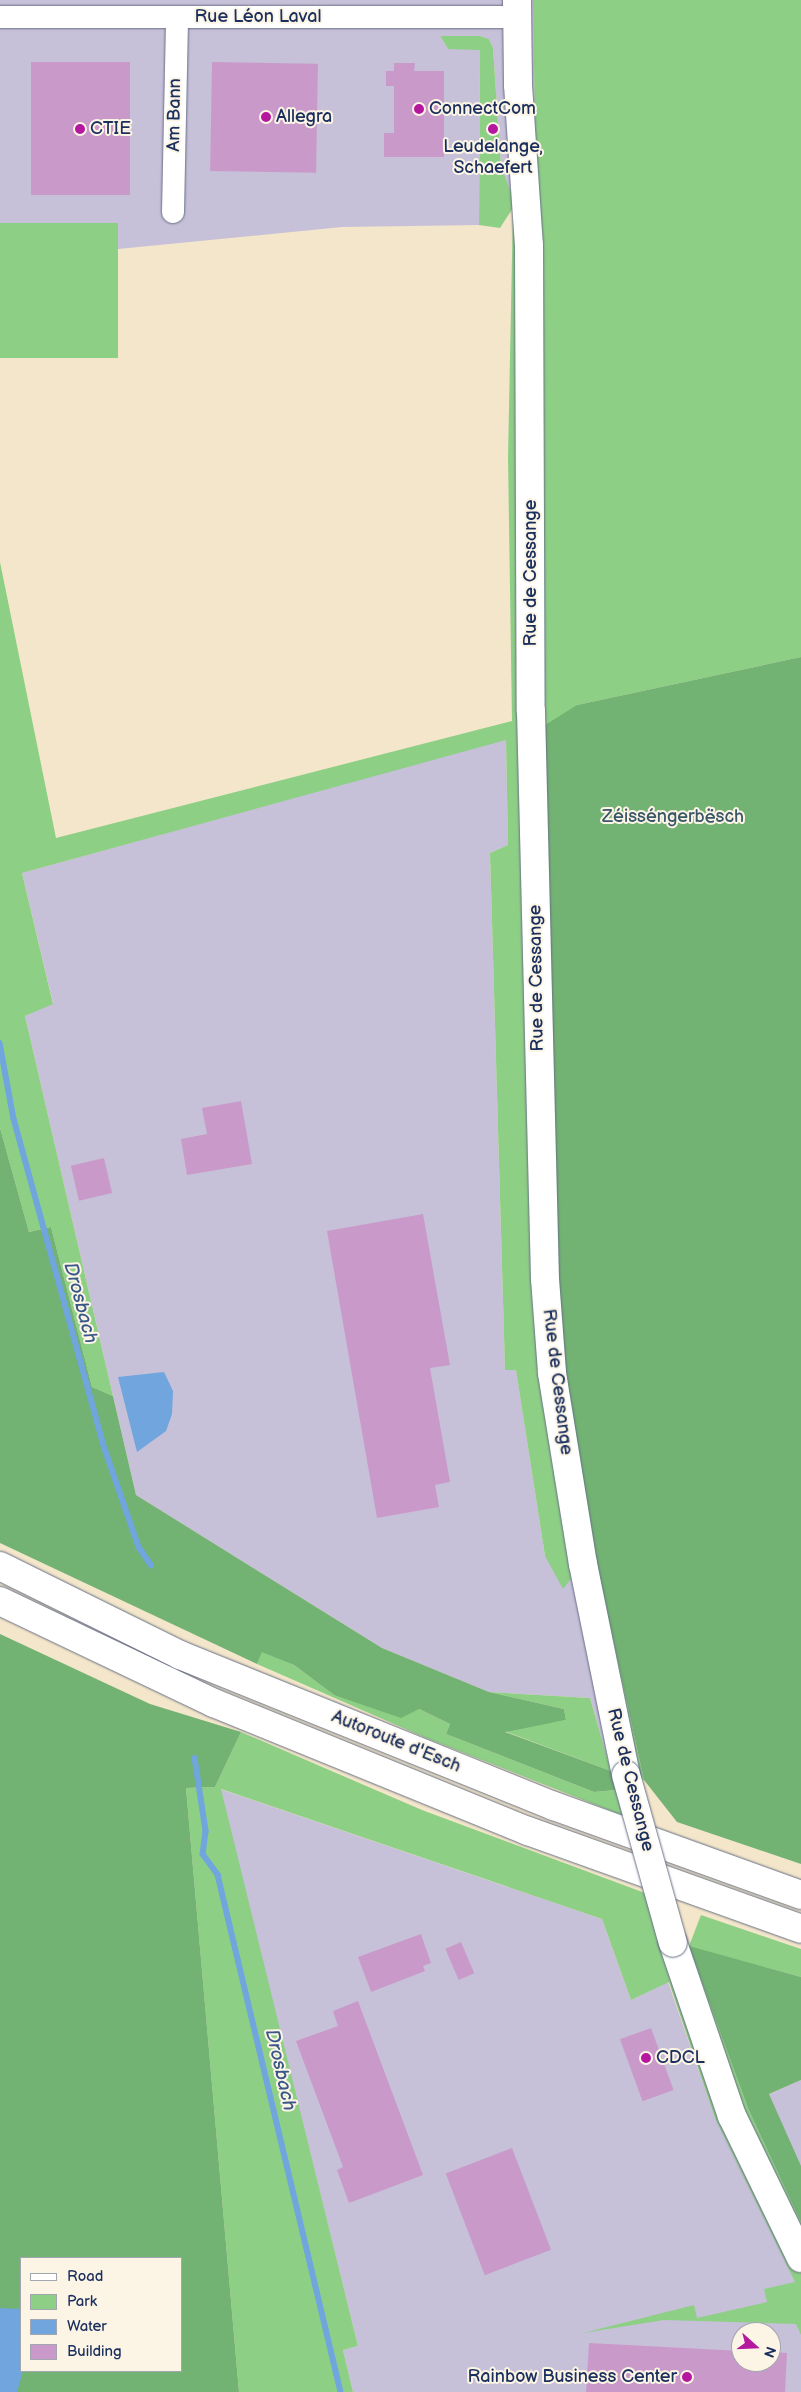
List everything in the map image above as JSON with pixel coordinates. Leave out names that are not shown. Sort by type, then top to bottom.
[{"type":"main road","name":"Rue de Cessange","points":[[517,8],[530,245],[531,711],[545,1279],[552,1373],[583,1564],[626,1775],[673,1943],[732,2116],[801,2258]]},
{"type":"main road","name":"Autoroute d'Esch","points":[[0,1566],[180,1655],[554,1806],[801,1895]]},
{"type":"main road","name":"Autoroute d'Esch","points":[[0,1601],[170,1683],[528,1831],[801,1929]]},
{"type":"main road","points":[[0,1618],[68,1653],[170,1683]]},
{"type":"street","name":"Rue Léon Laval","points":[[0,17],[177,18],[517,8]]},
{"type":"street","name":"Am Bann","points":[[173,212],[177,18]]},
{"type":"shaded area","points":[[0,0],[533,0],[535,128],[529,245],[501,166],[493,48],[489,39],[480,36],[440,36],[448,49],[480,49],[479,225],[342,227],[118,249],[118,223],[0,225]]},
{"type":"shaded area","points":[[506,739],[508,845],[490,853],[505,1370],[516,1369],[545,1556],[583,1564],[626,1775],[611,1771],[590,1698],[489,1692],[382,1648],[136,1495],[25,1016],[53,1003],[22,873]]},
{"type":"shaded area","points":[[220,1789],[602,1919],[631,2000],[668,1982],[715,2118],[801,2080],[801,2392],[353,2392],[343,2350],[358,2346]]},
{"type":"green space","points":[[533,0],[801,0],[801,657],[577,705],[595,1558],[644,1780],[626,1775],[582,1565],[563,1589],[545,1556],[516,1370],[505,1370],[490,853],[508,845],[506,740],[22,873],[53,1004],[25,1016],[113,1396],[92,1387],[51,1227],[29,1232],[0,1128],[0,562],[56,838],[512,721],[508,457],[513,208],[500,228],[479,225],[480,50],[448,49],[440,36],[480,36],[489,39],[493,48],[501,166],[530,243],[535,128]]},
{"type":"green space","points":[[0,223],[118,223],[118,358],[0,358]]},
{"type":"green space","name":"Zéisséngerbësch","points":[[801,657],[801,1864],[677,1822],[644,1780],[595,1558],[562,1373],[554,1278],[542,727],[577,705]]},
{"type":"green space","points":[[0,1128],[29,1232],[51,1227],[92,1387],[113,1396],[136,1495],[382,1648],[489,1692],[564,1709],[566,1720],[505,1732],[611,1771],[616,1790],[594,1792],[446,1734],[450,1724],[419,1709],[401,1718],[334,1695],[294,1665],[262,1652],[257,1664],[0,1543]]},
{"type":"green space","points":[[0,1634],[150,1704],[241,1732],[215,1787],[186,1788],[239,2392],[0,2392]]},
{"type":"green space","points":[[262,1651],[294,1665],[334,1695],[419,1709],[450,1724],[446,1734],[594,1792],[616,1790],[624,1816],[426,1738],[257,1664]]},
{"type":"green space","points":[[489,1692],[590,1698],[611,1771],[504,1731],[566,1720],[564,1709]]},
{"type":"green space","points":[[241,1732],[422,1810],[645,1893],[657,1938],[689,1946],[701,1915],[801,1949],[801,1977],[690,1947],[748,2108],[801,2222],[801,2335],[796,2324],[781,2324],[781,2322],[664,2320],[583,2333],[694,2305],[697,2318],[767,2302],[764,2289],[795,2282],[715,2118],[669,1982],[631,2000],[602,1919],[221,1789],[358,2346],[343,2350],[353,2392],[239,2392],[186,1788],[215,1787]]},
{"type":"green space","points":[[689,1946],[801,1977],[801,2080],[769,2094],[801,2166],[801,2222],[748,2108]]},
{"type":"water","points":[[164,1372],[173,1391],[172,1414],[166,1431],[137,1452],[118,1377]]},
{"type":"water","points":[[0,2308],[20,2309],[20,2372],[23,2372],[17,2392],[0,2392]]},
{"type":"building","name":"CTIE","points":[[31,62],[130,62],[130,195],[31,195]]},
{"type":"building","name":"Allegra","points":[[212,62],[318,64],[316,173],[210,171]]},
{"type":"building","name":"ConnectCom","points":[[394,63],[415,63],[414,71],[444,71],[444,157],[384,157],[384,133],[394,133],[394,86],[386,86],[386,71],[394,71]]},
{"type":"building","points":[[241,1101],[252,1164],[187,1175],[181,1139],[207,1134],[202,1108]]},
{"type":"building","points":[[104,1158],[112,1193],[79,1201],[71,1166]]},
{"type":"building","points":[[423,1214],[450,1365],[430,1368],[450,1482],[435,1485],[439,1507],[377,1518],[327,1231]]},
{"type":"building","points":[[421,1934],[431,1963],[423,1966],[425,1971],[371,1992],[358,1957]]},
{"type":"building","points":[[461,1942],[474,1973],[459,1980],[445,1949]]},
{"type":"building","points":[[358,2001],[423,2175],[349,2203],[337,2170],[343,2167],[296,2041],[338,2026],[333,2011]]},
{"type":"building","points":[[651,2028],[674,2090],[643,2101],[620,2039]]},
{"type":"building","points":[[512,2148],[551,2250],[485,2275],[446,2173]]},
{"type":"building","name":"Rainbow Business Center","points":[[589,2343],[731,2350],[731,2372],[781,2372],[781,2353],[787,2353],[785,2392],[586,2392]]},
{"type":"waterway","name":"Drosbach","points":[[0,1043],[14,1119],[105,1449],[139,1547],[151,1565]]},
{"type":"waterway","name":"Drosbach","points":[[195,1758],[206,1831],[203,1854],[218,1875],[341,2392]]},
{"type":"place","name":"ConnectCom","points":[[419,109]]},
{"type":"place","name":"Allegra","points":[[266,117]]},
{"type":"place","name":"CTIE","points":[[80,129]]},
{"type":"place","name":"Leudelange, Schaefert","points":[[493,129]]},
{"type":"place","name":"CDCL","points":[[646,2058]]},
{"type":"place","name":"Rainbow Business Center","points":[[687,2377]]}]
